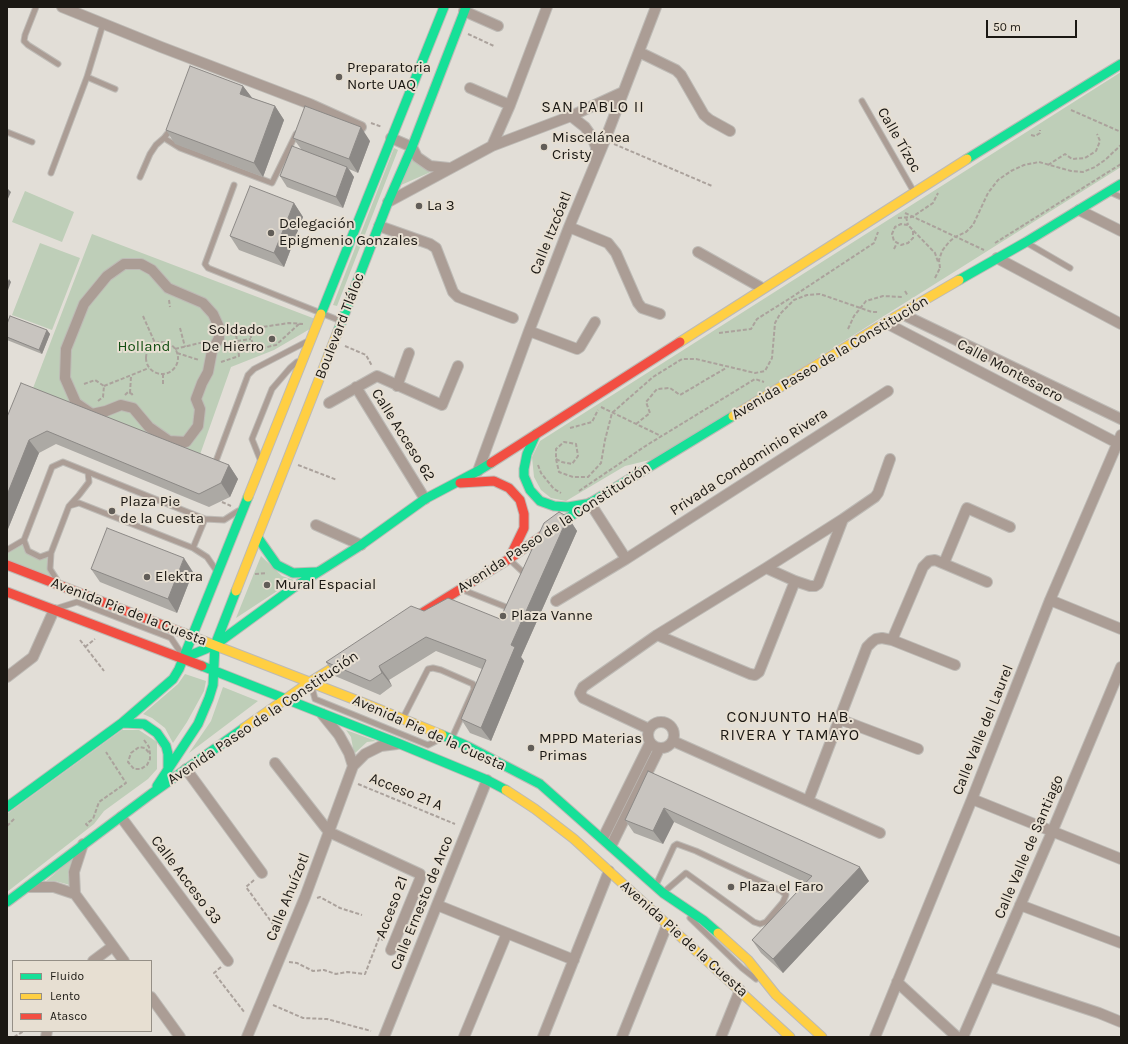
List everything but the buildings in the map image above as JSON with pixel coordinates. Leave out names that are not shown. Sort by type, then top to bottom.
[{"type":"street","points":[[62,7],[197,65],[361,127]]},
{"type":"street","name":"Boulevard Tláloc","points":[[184,658],[444,7]]},
{"type":"street","points":[[492,146],[510,105],[547,7]]},
{"type":"street","name":"Calle Itzcóatl","points":[[478,471],[529,331],[656,7]]},
{"type":"street","points":[[465,9],[498,26]]},
{"type":"street","name":"Boulevard Tláloc","points":[[215,645],[465,9]]},
{"type":"street","points":[[639,52],[676,70],[681,74],[704,115],[730,131]]},
{"type":"street","points":[[7,807],[122,723],[173,679],[184,658],[215,645],[293,588],[361,545],[425,500],[478,471],[891,206],[1121,64]]},
{"type":"street","points":[[470,88],[510,105]]},
{"type":"street","points":[[388,202],[492,146],[570,116],[623,92]]},
{"type":"street","points":[[570,116],[585,127],[592,137],[596,148],[596,160]]},
{"type":"street","points":[[391,138],[412,147],[417,157],[430,166],[449,168]]},
{"type":"street","name":"Avenida Paseo de la Constitución","points":[[406,623],[508,559],[590,503],[886,323],[1026,242],[1121,184]]},
{"type":"street","points":[[1079,210],[1121,231]]},
{"type":"street","points":[[379,226],[430,244],[436,248],[453,292],[458,297],[513,318]]},
{"type":"street","points":[[569,227],[608,243],[616,253],[638,303],[642,308],[660,314]]},
{"type":"street","points":[[698,252],[762,288]]},
{"type":"street","points":[[997,258],[1121,324]]},
{"type":"street","points":[[124,264],[141,264],[152,270],[168,288],[202,302],[213,314],[219,327],[220,338],[212,351],[208,372],[196,399],[200,409],[198,426],[186,442],[169,441],[149,426],[133,408],[121,405],[106,411],[92,414],[76,403],[65,378],[66,349],[84,304],[108,276],[124,264]]},
{"type":"street","name":"Calle Montesacro","points":[[902,314],[1121,419]]},
{"type":"street","points":[[529,331],[577,349],[580,347],[595,322]]},
{"type":"street","name":"Calle Montesacro","points":[[886,323],[1120,441]]},
{"type":"street","points":[[397,386],[409,352]]},
{"type":"street","points":[[329,403],[377,376],[442,405],[458,366]]},
{"type":"street","name":"Calle Acceso 62","points":[[356,387],[425,500]]},
{"type":"street","name":"Privada Condominio Rivera","points":[[556,602],[626,559],[888,391]]},
{"type":"street","points":[[536,434],[527,454],[524,469],[524,476],[530,490],[540,501],[554,506],[568,507],[590,503],[626,559]]},
{"type":"street","name":"Calle Valle del Laurel","points":[[874,1037],[972,799],[1050,600],[1120,441]]},
{"type":"street","points":[[649,729],[583,698],[580,692],[583,687],[657,635],[843,519],[878,493],[890,459]]},
{"type":"street","points":[[458,483],[494,481],[509,488],[520,500],[524,514],[524,528],[508,559]]},
{"type":"street","points":[[944,563],[968,508],[1010,527]]},
{"type":"street","points":[[766,568],[796,581],[810,586],[815,586],[818,584],[843,519]]},
{"type":"street","points":[[316,525],[361,545]]},
{"type":"street","points":[[258,538],[277,565],[292,573],[317,572]]},
{"type":"street","points":[[892,640],[926,564],[932,560],[944,563],[987,582]]},
{"type":"street","name":"Avenida Pie de la Cuesta","points":[[7,565],[402,719],[472,748],[540,784],[603,838],[663,893],[704,920],[742,955],[776,996],[822,1037]]},
{"type":"street","points":[[657,635],[755,675],[759,672],[796,581]]},
{"type":"street","name":"Avenida Pie de la Cuesta","points":[[7,592],[184,658],[286,700],[400,744],[487,780],[512,794],[535,809],[574,839],[790,1037]]},
{"type":"street","points":[[1050,600],[1121,629]]},
{"type":"street","points":[[7,678],[32,657],[54,610]]},
{"type":"street","points":[[808,800],[867,647],[876,639],[882,638],[892,640],[955,665]]},
{"type":"street","points":[[151,794],[198,724],[210,698],[215,671],[215,645]]},
{"type":"street","name":"Avenida Paseo de la Constitución","points":[[7,902],[83,844],[186,769],[310,682],[352,656]]},
{"type":"street","name":"Calle Valle de Santiago","points":[[963,1037],[1052,832],[1121,667]]},
{"type":"street","points":[[322,714],[339,735],[353,766],[365,754],[381,746],[400,744]]},
{"type":"street","points":[[839,719],[918,749]]},
{"type":"street","points":[[122,723],[137,722],[157,732],[164,742],[168,754],[168,770]]},
{"type":"street","points":[[603,838],[647,763],[659,749],[667,747],[673,741],[673,729],[667,723],[655,723],[649,729],[648,736],[650,743],[647,763],[611,846]]},
{"type":"street","points":[[673,741],[880,833]]},
{"type":"street","points":[[650,743],[659,749]]},
{"type":"street","points":[[275,764],[329,832]]},
{"type":"street","name":"Calle Ahuízotl","points":[[247,1036],[305,897],[349,781],[353,766]]},
{"type":"street","points":[[186,769],[262,873]]},
{"type":"street","name":"Calle Ernesto de Arco","points":[[384,1037],[487,780]]},
{"type":"street","points":[[972,799],[1121,859]]},
{"type":"street","name":"Calle Acceso 33","points":[[121,817],[228,961]]},
{"type":"street","name":"Acceso 21","points":[[329,832],[420,874],[420,879],[392,947]]},
{"type":"street","points":[[83,844],[74,872],[75,894],[123,960]]},
{"type":"street","points":[[543,1037],[609,871]]},
{"type":"street","points":[[28,887],[54,887],[75,894]]},
{"type":"street","points":[[437,905],[574,960]]},
{"type":"street","points":[[1020,905],[1121,943]]},
{"type":"street","points":[[622,1037],[667,925]]},
{"type":"street","points":[[464,1037],[507,933]]},
{"type":"street","points":[[94,960],[113,946]]},
{"type":"street","points":[[990,977],[1121,1022]]},
{"type":"street","points":[[897,982],[956,1037]]},
{"type":"street","points":[[721,1037],[740,990]]},
{"type":"street","points":[[152,998],[180,1037]]},
{"type":"lane","points":[[36,7],[24,40],[28,45],[58,64]]},
{"type":"lane","points":[[51,172],[87,77],[103,24]]},
{"type":"lane","points":[[87,77],[115,89]]},
{"type":"lane","name":"Calle Tízoc","points":[[862,101],[914,192]]},
{"type":"lane","points":[[140,177],[150,154],[156,145],[171,130],[173,123]]},
{"type":"lane","points":[[164,138],[180,148],[272,183],[299,125]]},
{"type":"lane","points":[[7,132],[32,142]]},
{"type":"lane","points":[[234,185],[205,264],[208,268],[342,322]]},
{"type":"lane","points":[[1110,191],[1121,197]]},
{"type":"lane","points":[[1026,242],[1070,268]]},
{"type":"lane","points":[[216,461],[248,375],[254,369],[311,340]]},
{"type":"lane","points":[[262,464],[252,439],[260,418],[272,389],[290,368],[304,356]]},
{"type":"lane","points":[[7,550],[24,540],[52,467],[63,462],[205,519],[224,520],[244,508]]},
{"type":"lane","points":[[59,585],[50,569],[51,553],[69,506],[89,482],[88,472]]},
{"type":"lane","points":[[69,506],[79,503],[193,548],[207,557],[218,572]]},
{"type":"lane","points":[[193,548],[205,519]]},
{"type":"lane","points":[[535,551],[539,537]]},
{"type":"lane","points":[[24,540],[28,551],[40,557],[51,553]]},
{"type":"lane","points":[[508,559],[528,574],[524,582]]},
{"type":"lane","points":[[460,589],[506,607],[510,608],[515,606]]},
{"type":"lane","points":[[54,610],[77,602],[171,638],[184,658]]},
{"type":"lane","points":[[310,682],[315,699],[428,746],[448,738],[474,689],[473,684],[441,670],[433,668],[428,670],[402,719]]},
{"type":"lane","points":[[656,886],[674,846],[677,844],[696,851],[782,891],[786,895],[783,902],[766,922],[760,924],[754,922],[686,873],[663,893]]},
{"type":"path","points":[[457,29],[494,46]]},
{"type":"path","points":[[1057,103],[1121,132]]},
{"type":"path","points":[[1066,114],[1078,107]]},
{"type":"path","points":[[1026,138],[1040,133],[1040,128]]},
{"type":"path","points":[[1048,164],[1065,154],[1072,159],[1085,158],[1096,151],[1100,141],[1097,134]]},
{"type":"path","points":[[605,140],[712,186]]},
{"type":"path","points":[[933,281],[940,268],[939,260],[942,251],[949,242],[955,237],[966,232],[973,225],[988,193],[998,180],[1011,171],[1024,165],[1039,162],[1071,171],[1083,172],[1105,160],[1121,145]]},
{"type":"path","points":[[978,254],[1121,164]]},
{"type":"path","points":[[895,218],[912,216],[933,203],[940,189]]},
{"type":"path","points":[[891,206],[984,250],[997,258]]},
{"type":"path","points":[[906,217],[908,225],[935,253],[940,268]]},
{"type":"path","points":[[908,225],[901,224],[895,227],[892,234],[894,241],[901,245],[908,244],[913,238],[913,231]]},
{"type":"path","points":[[716,333],[751,329],[757,318],[792,298],[874,243],[879,227]]},
{"type":"path","points":[[894,249],[897,243]]},
{"type":"path","points":[[556,459],[572,464],[578,456],[576,444],[564,442],[556,449],[556,459],[559,472],[573,477],[588,477],[601,463],[612,413],[653,377],[682,359],[696,359],[755,374],[765,371],[772,358],[775,323],[780,314],[794,300],[807,295],[820,294],[872,312],[883,312]]},
{"type":"path","points":[[847,334],[854,316],[866,301],[883,296],[908,297],[902,301]]},
{"type":"path","points":[[143,316],[155,343]]},
{"type":"path","points":[[299,324],[276,345],[254,350],[249,329],[289,323],[299,324],[316,326]]},
{"type":"path","points":[[180,328],[185,347]]},
{"type":"path","points":[[237,342],[251,339]]},
{"type":"path","points":[[334,342],[366,355],[377,376]]},
{"type":"path","points":[[155,343],[166,343],[175,349],[177,353],[177,364],[169,373],[158,374],[149,368],[145,359],[148,350],[155,343]]},
{"type":"path","points":[[652,374],[678,358]]},
{"type":"path","points":[[636,424],[650,413],[646,402],[657,388],[670,388],[680,395],[727,367]]},
{"type":"path","points":[[104,386],[149,368]]},
{"type":"path","points":[[163,374],[163,384]]},
{"type":"path","points":[[754,379],[755,374]]},
{"type":"path","points":[[130,393],[131,376]]},
{"type":"path","points":[[573,495],[661,436],[754,379],[770,383]]},
{"type":"path","points":[[84,384],[94,380],[104,386]]},
{"type":"path","points":[[93,403],[104,397],[104,386]]},
{"type":"path","points":[[568,429],[592,422],[600,407],[606,402]]},
{"type":"path","points":[[600,407],[661,436]]},
{"type":"path","points":[[288,461],[337,480]]},
{"type":"path","points":[[537,461],[541,473],[554,489],[564,494]]},
{"type":"path","points":[[80,640],[104,671]]},
{"type":"path","points":[[141,737],[149,747],[150,754],[150,759],[147,765],[141,769],[134,769],[128,762],[131,753],[139,747],[145,748],[150,754]]},
{"type":"path","points":[[95,836],[86,824],[93,819],[99,802],[126,782],[106,752],[111,748]]},
{"type":"path","name":"Acceso 21 A","points":[[349,781],[455,824]]},
{"type":"path","points":[[7,826],[17,816]]},
{"type":"path","points":[[262,873],[246,887],[286,942]]},
{"type":"path","points":[[305,897],[320,897],[340,908],[362,915]]},
{"type":"path","points":[[278,961],[297,962],[313,971],[324,970],[336,974],[347,972],[364,974],[380,938],[392,947]]},
{"type":"path","points":[[228,961],[214,973],[253,1023]]},
{"type":"path","points":[[262,1001],[303,1018],[327,1019],[371,1032]]},
{"type":"green space","points":[[1121,72],[1121,167],[658,458],[625,466],[566,501],[551,498],[541,490],[534,477],[532,457],[540,441]]},
{"type":"green space","points":[[394,148],[398,150],[337,306],[333,305]]},
{"type":"green space","points":[[413,156],[433,171],[401,185]]},
{"type":"green space","points":[[25,191],[74,212],[62,242],[12,222]]},
{"type":"green space","name":"Holland","points":[[92,234],[318,320],[315,326],[274,350],[231,367],[197,463],[30,396]]},
{"type":"green space","points":[[40,243],[80,258],[52,330],[12,315]]},
{"type":"green space","points":[[24,540],[28,551],[40,557],[51,553],[50,569],[59,585],[7,565],[7,550]]},
{"type":"green space","points":[[261,556],[282,576],[294,580],[236,618]]},
{"type":"green space","points":[[185,674],[206,681],[204,691],[187,722],[173,743],[165,728],[152,718],[143,714],[178,684]]},
{"type":"green space","points":[[223,687],[258,701],[189,753],[211,721]]},
{"type":"green space","points":[[122,730],[139,730],[157,742],[157,769],[148,779],[104,811],[94,824],[7,892],[7,814]]},
{"type":"green space","points":[[346,730],[376,741],[367,742],[354,754],[351,737]]},
{"type":"green space","points":[[72,859],[68,873],[70,885],[55,881],[46,881]]},
{"type":"traffic: fast","points":[[321,314],[444,7]]},
{"type":"traffic: fast","points":[[338,331],[388,202],[412,147],[466,7]]},
{"type":"traffic: fast","points":[[967,159],[1121,64]]},
{"type":"traffic: fast","points":[[959,280],[1026,242],[1121,184]]},
{"type":"traffic: fast","points":[[549,531],[590,503],[733,416]]},
{"type":"traffic: fast","points":[[536,434],[527,454],[524,469],[524,476],[530,490],[540,501],[554,506],[568,507],[586,504]]},
{"type":"traffic: fast","points":[[184,658],[215,645],[293,588],[361,545],[425,499],[491,463]]},
{"type":"traffic: fast","points":[[7,807],[122,723],[173,679],[179,669],[248,497]]},
{"type":"traffic: fast","points":[[258,538],[277,565],[293,573],[317,572]]},
{"type":"traffic: fast","points":[[157,786],[198,724],[209,698],[213,685],[215,645],[236,591]]},
{"type":"traffic: fast","points":[[202,666],[400,744],[487,780],[506,790]]},
{"type":"traffic: fast","points":[[122,723],[144,724],[157,733],[166,746],[168,754],[168,770]]},
{"type":"traffic: fast","points":[[7,902],[151,794],[244,728]]},
{"type":"traffic: fast","points":[[442,735],[465,745],[540,784],[663,893],[703,920],[718,933]]},
{"type":"traffic: slow","points":[[680,342],[967,159]]},
{"type":"traffic: slow","points":[[733,416],[885,323],[959,280]]},
{"type":"traffic: slow","points":[[248,497],[321,314]]},
{"type":"traffic: slow","points":[[236,591],[338,331]]},
{"type":"traffic: slow","points":[[183,633],[442,735]]},
{"type":"traffic: slow","points":[[244,728],[310,682],[347,659]]},
{"type":"traffic: slow","points":[[506,790],[535,809],[574,839],[790,1037]]},
{"type":"traffic: slow","points":[[718,933],[748,960],[776,995],[822,1037]]},
{"type":"traffic: jam","points":[[491,463],[680,342]]},
{"type":"traffic: jam","points":[[460,483],[494,481],[509,488],[520,500],[524,514],[524,528],[510,557]]},
{"type":"traffic: jam","points":[[414,618],[509,559],[549,531]]},
{"type":"traffic: jam","points":[[7,565],[183,633]]},
{"type":"traffic: jam","points":[[7,592],[202,666]]},
{"type":"place","name":"Preparatoria Norte UAQ","points":[[339,77]]},
{"type":"place","name":"Miscelánea Cristy","points":[[544,147]]},
{"type":"place","name":"La 3","points":[[419,206]]},
{"type":"place","name":"Delegación Epigmenio Gonzales","points":[[271,233]]},
{"type":"place","name":"Soldado De Hierro","points":[[272,339]]},
{"type":"place","name":"Plaza Pie de la Cuesta","points":[[112,511]]},
{"type":"place","name":"Elektra","points":[[147,577]]},
{"type":"place","name":"Mural Espacial","points":[[267,585]]},
{"type":"place","name":"Plaza Vanne","points":[[503,616]]},
{"type":"place","name":"MPPD Materias Primas","points":[[531,748]]},
{"type":"place","name":"Plaza el Faro","points":[[731,887]]},
{"type":"district","name":"SAN PABLO II","points":[[593,107]]},
{"type":"district","name":"CONJUNTO HAB. RIVERA Y TAMAYO","points":[[790,726]]}]
